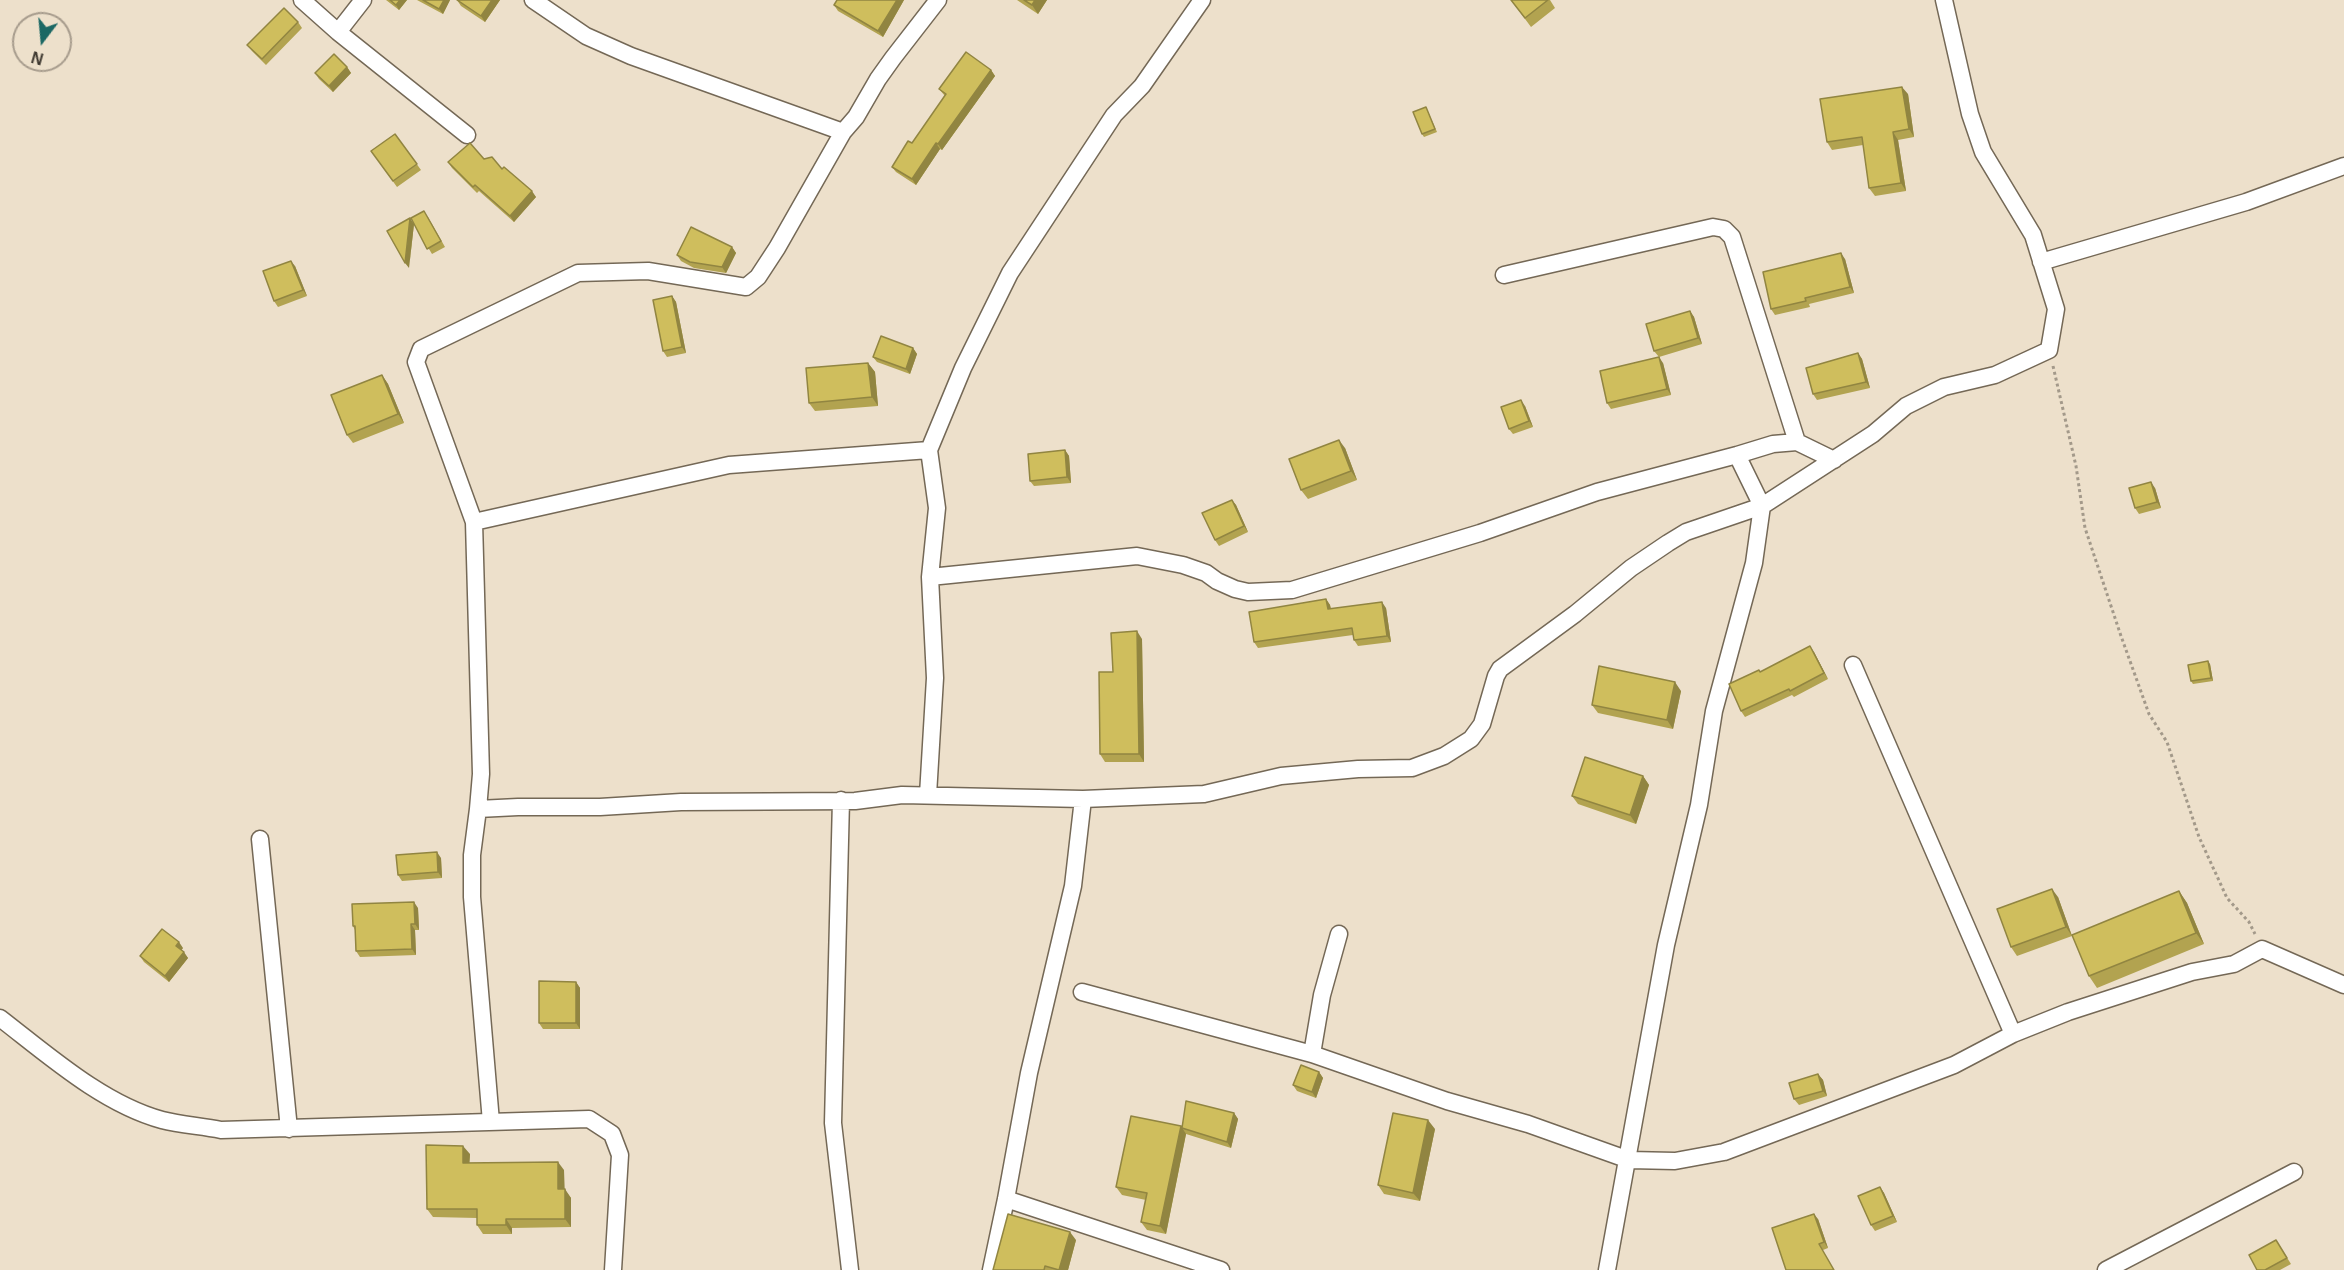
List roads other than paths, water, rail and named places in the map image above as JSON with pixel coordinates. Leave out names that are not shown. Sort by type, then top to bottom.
[{"type":"street","points":[[302,0],[338,32],[466,135]]},
{"type":"street","points":[[338,32],[363,0]]},
{"type":"street","points":[[533,0],[586,36],[631,56],[843,132]]},
{"type":"street","points":[[491,1122],[472,897],[472,855],[481,774],[474,522],[416,362],[421,349],[578,273],[648,271],[746,287],[758,277],[777,248],[843,132],[856,117],[873,87],[938,0]]},
{"type":"street","points":[[928,795],[935,678],[930,577],[937,508],[929,450],[963,368],[1010,273],[1114,115],[1142,86],[1202,0]]},
{"type":"street","points":[[478,809],[600,807],[681,802],[882,799],[902,795],[1083,799],[1204,794],[1281,776],[1358,769],[1412,768],[1444,756],[1464,745],[1482,724],[1500,669],[1575,614],[1631,568],[1668,543],[1686,532],[1762,506],[1873,434],[1906,406],[1944,387],[1995,375],[2049,350],[2056,309],[2042,262],[2033,235],[1983,152],[1971,114],[1944,0]]},
{"type":"street","points":[[2042,262],[2246,202],[2344,166]]},
{"type":"street","points":[[1504,274],[1713,227],[1724,229],[1732,237],[1797,442]]},
{"type":"street","points":[[930,577],[1137,556],[1183,565],[1206,573],[1235,589],[1248,592],[1292,590],[1480,533],[1597,492],[1773,444],[1797,442],[1834,460]]},
{"type":"street","points":[[474,522],[729,465],[929,450]]},
{"type":"street","points":[[1607,1270],[1629,1160],[1666,945],[1699,805],[1714,711],[1754,564],[1762,506],[1737,455]]},
{"type":"street","points":[[1853,665],[2013,1034]]},
{"type":"street","points":[[991,1270],[1029,1073],[1073,886],[1083,799]]},
{"type":"street","points":[[841,800],[833,1123],[850,1270]]},
{"type":"street","points":[[260,839],[289,1129]]},
{"type":"street","points":[[1312,1054],[1322,995],[1339,934]]},
{"type":"street","points":[[1082,992],[1312,1054],[1447,1101],[1528,1124],[1629,1160],[1675,1161],[1724,1152],[1954,1065],[2013,1034],[2192,972],[2234,964],[2262,950],[2344,984]]},
{"type":"street","points":[[0,1018],[83,1080],[128,1106],[162,1120],[221,1130],[589,1119],[612,1134],[620,1155],[613,1270]]},
{"type":"street","points":[[2106,1270],[2294,1172]]},
{"type":"street","points":[[1006,1199],[1221,1270]]}]
